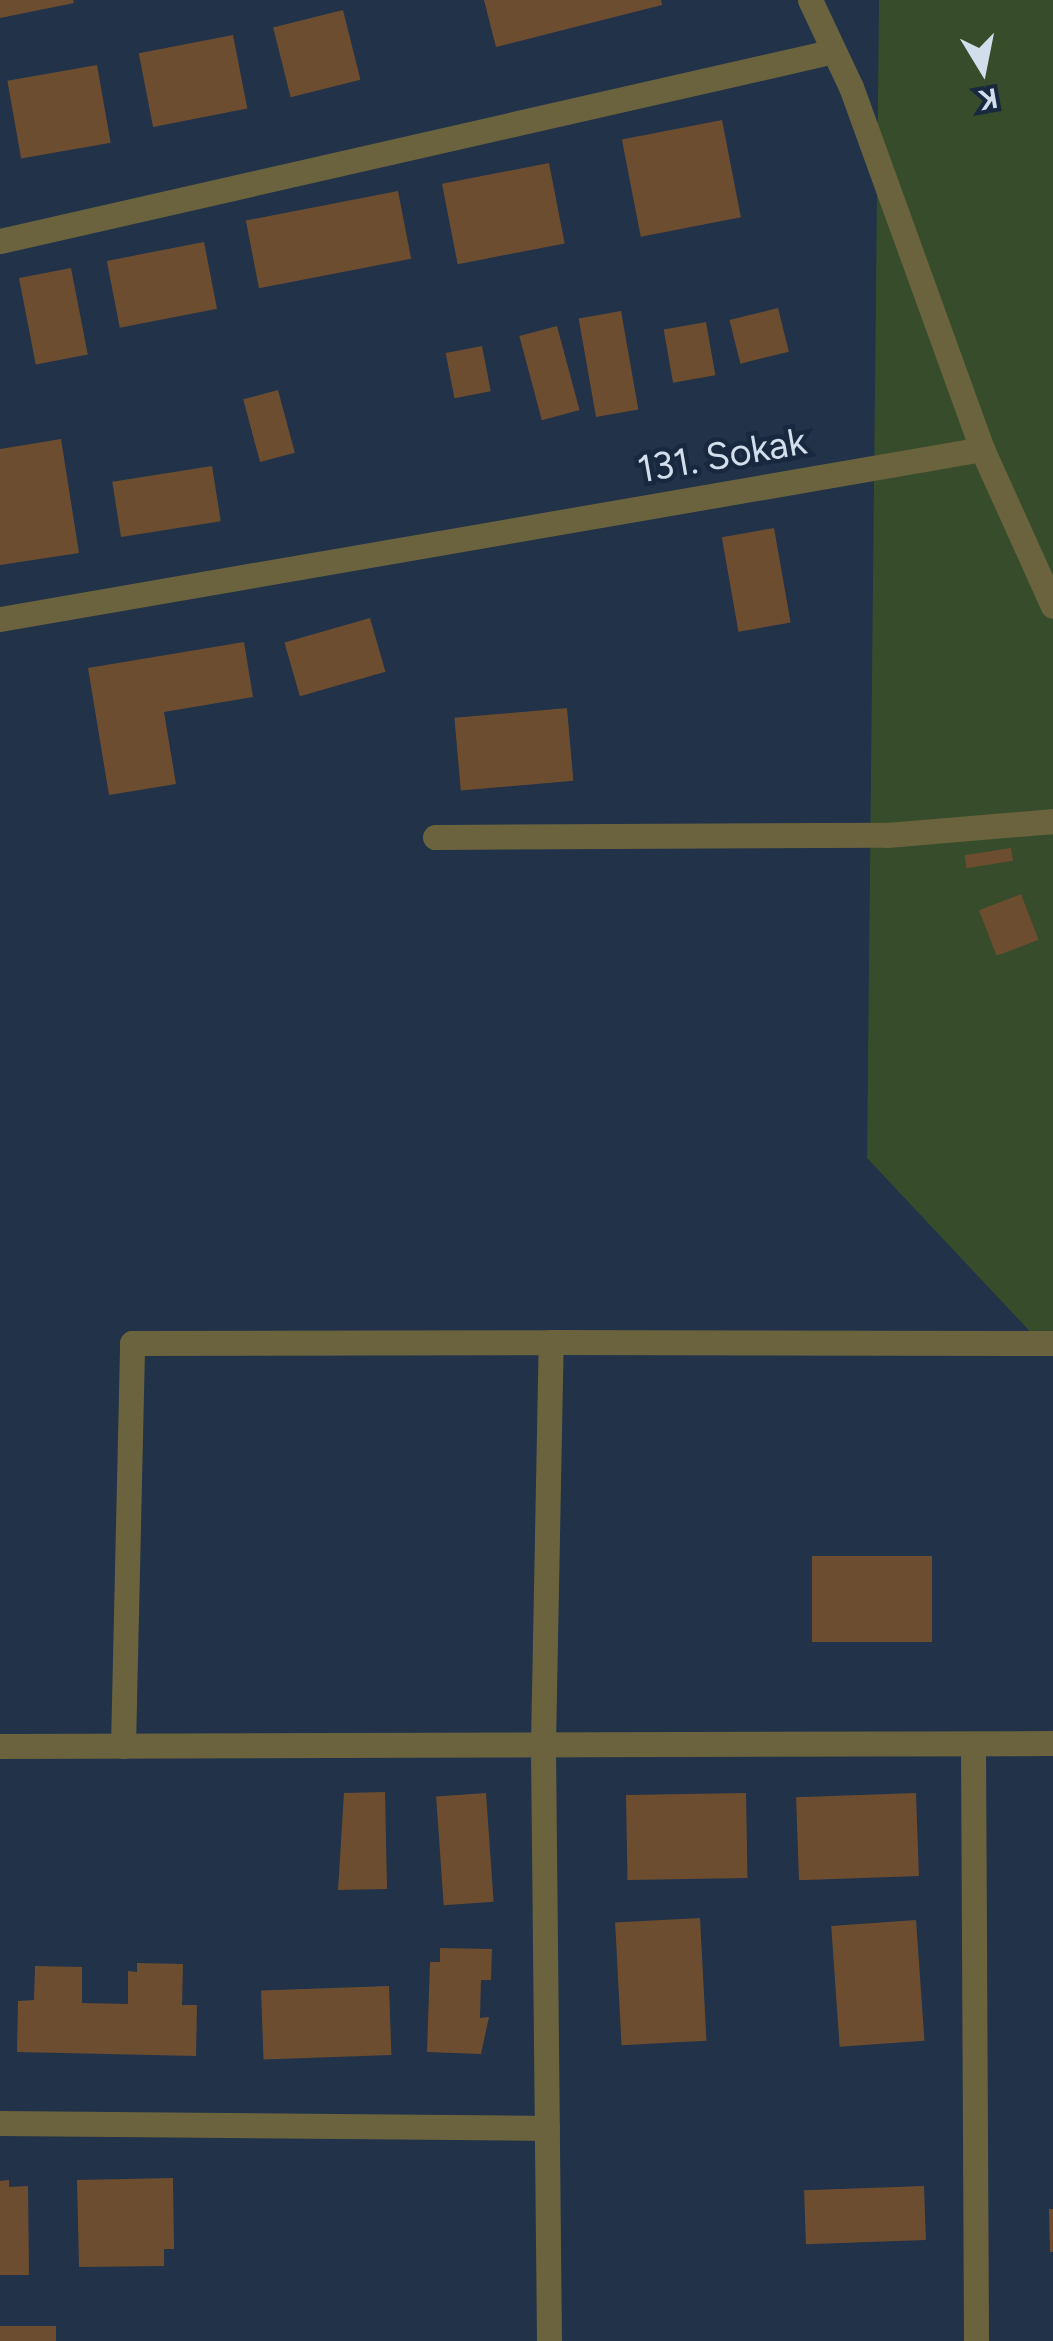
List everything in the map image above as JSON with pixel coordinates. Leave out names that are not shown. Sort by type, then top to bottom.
[{"type":"street","points":[[810,0],[834,51],[982,449],[1053,606]]},
{"type":"street","points":[[0,241],[834,51]]},
{"type":"street","name":"131. Sokak","points":[[0,619],[982,449]]},
{"type":"street","points":[[435,837],[870,836],[1053,821]]},
{"type":"street","points":[[549,2341],[543,1744],[551,1342]]},
{"type":"street","points":[[123,1746],[132,1343],[1053,1343]]},
{"type":"street","points":[[973,1744],[976,2341]]},
{"type":"street","points":[[0,1746],[1053,1744]]},
{"type":"street","points":[[0,2123],[547,2128]]},
{"type":"green space","points":[[879,0],[1053,0],[1053,1356],[867,1158]]},
{"type":"building","points":[[0,0],[73,0],[74,3],[0,18]]},
{"type":"building","points":[[484,0],[661,0],[662,5],[496,47]]},
{"type":"building","points":[[343,10],[360,80],[291,97],[273,27]]},
{"type":"building","points":[[233,35],[247,109],[153,127],[139,53]]},
{"type":"building","points":[[97,65],[111,143],[21,159],[7,81]]},
{"type":"building","points":[[722,120],[741,217],[641,237],[622,139]]},
{"type":"building","points":[[549,163],[565,243],[458,264],[442,184]]},
{"type":"building","points":[[398,191],[411,259],[259,288],[246,221]]},
{"type":"building","points":[[204,242],[217,309],[120,328],[107,261]]},
{"type":"building","points":[[71,268],[88,354],[36,364],[19,278]]},
{"type":"building","points":[[778,308],[789,352],[740,364],[729,320]]},
{"type":"building","points":[[621,311],[638,409],[596,417],[579,318]]},
{"type":"building","points":[[706,322],[715,375],[673,383],[664,329]]},
{"type":"building","points":[[557,326],[580,410],[542,420],[519,336]]},
{"type":"building","points":[[482,346],[491,391],[454,398],[446,353]]},
{"type":"building","points":[[278,390],[295,453],[260,462],[243,399]]},
{"type":"building","points":[[61,439],[79,553],[0,565],[0,449]]},
{"type":"building","points":[[212,466],[221,521],[121,537],[112,482]]},
{"type":"building","points":[[774,528],[791,623],[738,632],[722,537]]},
{"type":"building","points":[[370,618],[385,672],[300,696],[284,643]]},
{"type":"building","points":[[244,642],[253,697],[164,712],[176,784],[109,795],[88,668]]},
{"type":"building","points":[[567,708],[573,781],[461,791],[454,718]]},
{"type":"building","points":[[1011,848],[1013,861],[967,868],[965,855]]},
{"type":"building","points":[[1021,894],[1039,940],[997,956],[979,910]]},
{"type":"building","points":[[812,1556],[932,1556],[932,1642],[812,1642]]},
{"type":"building","points":[[385,1792],[387,1889],[338,1890],[344,1793]]},
{"type":"building","points":[[486,1793],[494,1902],[444,1905],[436,1796]]},
{"type":"building","points":[[746,1793],[747,1878],[628,1880],[626,1795]]},
{"type":"building","points":[[916,1793],[919,1876],[799,1880],[796,1797]]},
{"type":"building","points":[[700,1918],[706,2041],[622,2045],[615,1922]]},
{"type":"building","points":[[916,1920],[924,2041],[840,2047],[831,1926]]},
{"type":"building","points":[[440,1948],[492,1949],[491,1980],[481,1980],[480,2018],[489,2017],[481,2054],[427,2052],[430,1962],[440,1962]]},
{"type":"building","points":[[137,1963],[183,1964],[182,2005],[197,2005],[196,2056],[17,2052],[18,2001],[34,2000],[35,1966],[82,1967],[82,2003],[128,2004],[128,1971],[137,1972]]},
{"type":"building","points":[[389,1986],[391,2055],[263,2059],[261,1990]]},
{"type":"building","points":[[173,2178],[174,2249],[164,2249],[164,2266],[79,2267],[77,2180]]},
{"type":"building","points":[[9,2180],[9,2187],[28,2186],[29,2275],[0,2275],[0,2181]]},
{"type":"building","points":[[924,2186],[926,2240],[806,2244],[804,2190]]},
{"type":"building","points":[[1049,2209],[1053,2209],[1053,2252],[1050,2252]]},
{"type":"building","points":[[0,2326],[56,2326],[56,2341],[0,2341]]}]
